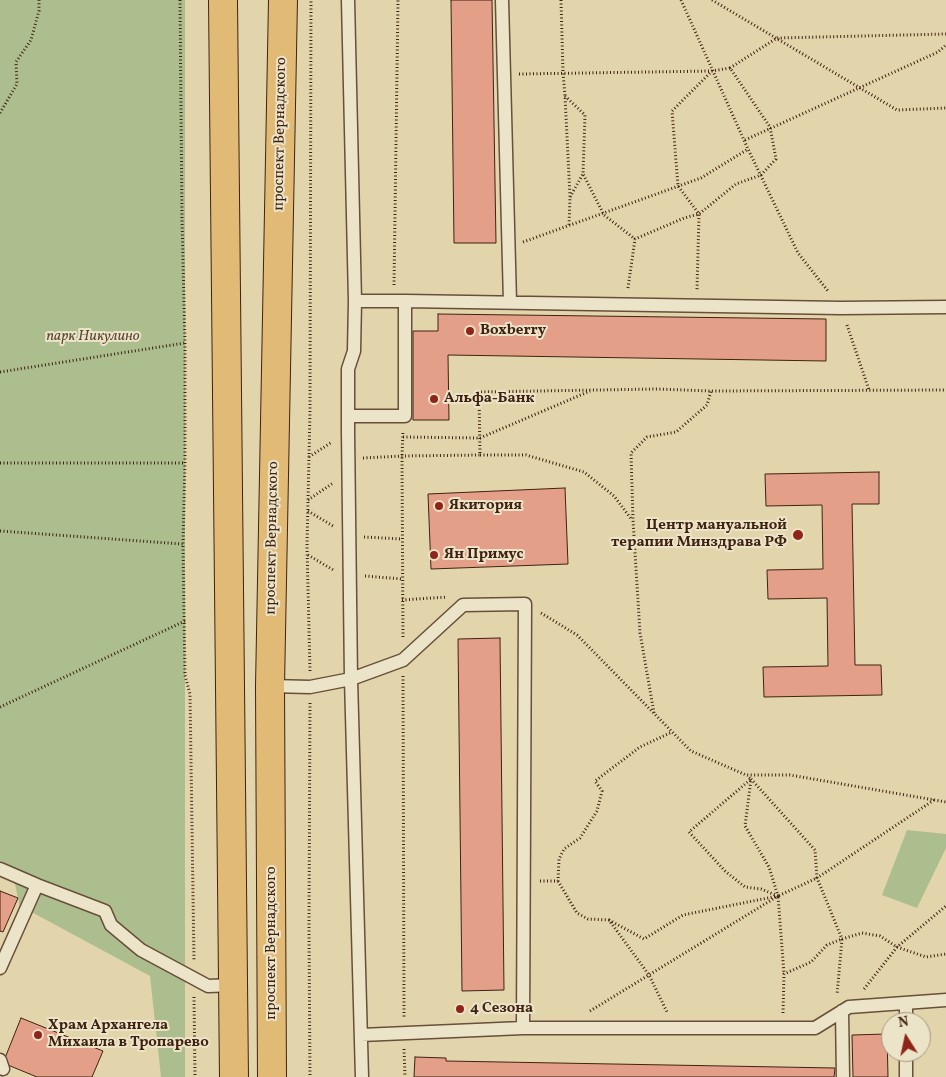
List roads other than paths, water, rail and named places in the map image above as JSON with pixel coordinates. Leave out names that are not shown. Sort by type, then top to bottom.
[{"type":"main road","points":[[224,0],[234,1077]]},
{"type":"main road","name":"проспект Вернадского","points":[[272,1077],[270,686],[283,0]]},
{"type":"lane","points":[[348,0],[355,301],[354,351],[348,369],[348,473],[351,679],[362,1077]]},
{"type":"lane","points":[[502,0],[510,302]]},
{"type":"lane","points":[[355,301],[841,308],[946,307]]},
{"type":"lane","points":[[348,416],[405,416],[400,301]]},
{"type":"lane","points":[[270,686],[310,687],[351,679],[402,660],[463,605],[525,604],[522,1028]]},
{"type":"lane","points":[[0,869],[105,911],[111,925],[141,950],[208,986],[233,985]]},
{"type":"lane","points":[[0,968],[37,885]]},
{"type":"lane","points":[[362,1035],[563,1027],[815,1028],[842,1011],[946,1000]]},
{"type":"lane","points":[[906,1003],[906,1012]]},
{"type":"lane","points":[[842,1011],[843,1077]]},
{"type":"lane","points":[[906,1062],[906,1077]]},
{"type":"place","name":"Boxberry","points":[[470,331]]},
{"type":"place","name":"Альфа-Банк","points":[[434,399]]},
{"type":"place","name":"Якитория","points":[[439,506]]},
{"type":"place","name":"Центр мануальной терапии Минздрава РФ","points":[[798,535]]},
{"type":"place","name":"Ян Примус","points":[[434,555]]},
{"type":"place","name":"4 Сезона","points":[[460,1009]]},
{"type":"place","name":"Храм Архангела Михаила в Тропарево","points":[[38,1035]]},
{"type":"park label","name":"парк Никулино","points":[[93,337]]}]
